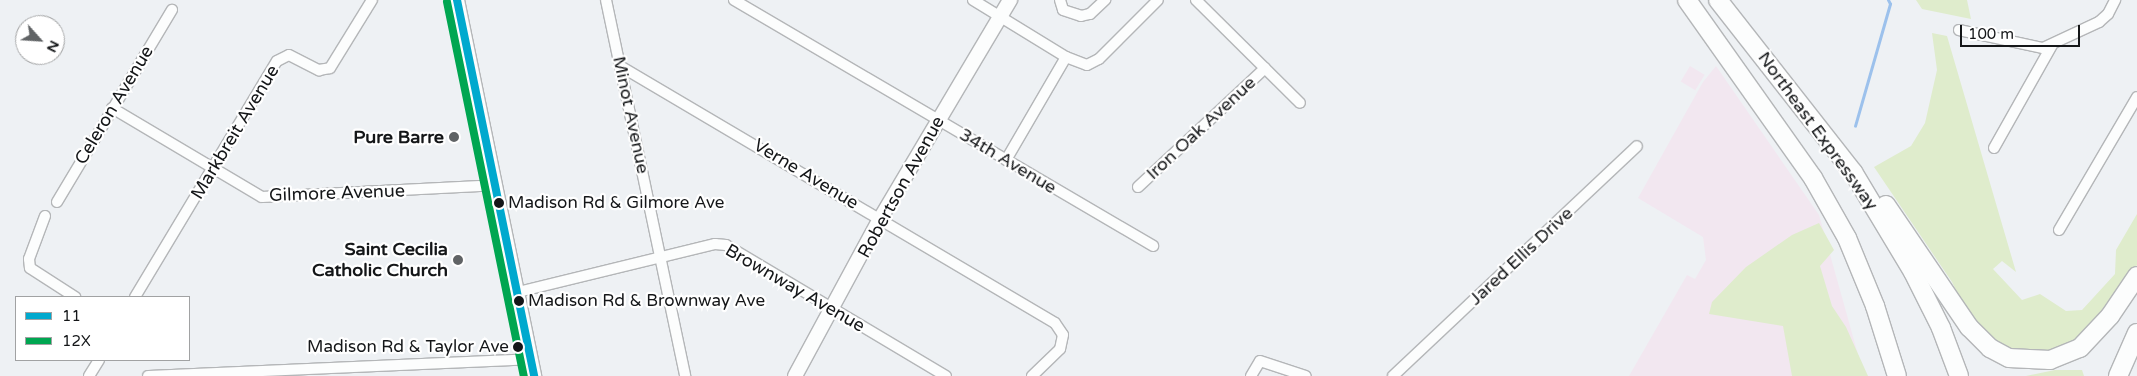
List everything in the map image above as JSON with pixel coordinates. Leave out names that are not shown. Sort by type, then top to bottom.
[{"type":"highway","name":"Northeast Expressway","points":[[1687,0],[1769,112],[1813,178],[1842,230],[1874,306],[1897,376]]},
{"type":"highway","name":"Northeast Expressway","points":[[1718,0],[1858,180],[1913,272],[1941,328],[1959,376]]},
{"type":"highway","points":[[1833,146],[1880,196],[1969,327],[1999,354],[2035,361],[2074,352],[2110,316],[2137,276]]},
{"type":"highway","points":[[2118,376],[2137,333]]},
{"type":"highway","points":[[2125,376],[2137,337]]},
{"type":"street","name":"Markbreit Avenue","points":[[136,296],[280,58],[289,55],[319,70],[330,68],[372,0]]},
{"type":"street","points":[[457,0],[534,376]]},
{"type":"street","name":"Minot Avenue","points":[[606,0],[685,376]]},
{"type":"street","name":"34th Avenue","points":[[734,0],[1153,246]]},
{"type":"street","points":[[973,0],[1077,63],[1093,64],[1158,0]]},
{"type":"street","name":"Robertson Avenue","points":[[795,376],[880,219],[1010,0]]},
{"type":"street","points":[[1060,0],[1063,10],[1081,16],[1090,14],[1105,0]]},
{"type":"street","points":[[1196,0],[1300,103]]},
{"type":"street","points":[[1959,30],[2043,48],[2104,19],[2115,0]]},
{"type":"street","name":"Celeron Avenue","points":[[57,202],[172,10]]},
{"type":"street","points":[[1994,148],[2052,45]]},
{"type":"street","points":[[1006,160],[1066,57]]},
{"type":"street","name":"Verne Avenue","points":[[620,66],[1055,323],[1063,334],[1060,349],[1032,376]]},
{"type":"street","name":"Iron Oak Avenue","points":[[1138,187],[1265,68]]},
{"type":"street","points":[[2059,230],[2137,96]]},
{"type":"street","name":"Gilmore Avenue","points":[[112,108],[262,197],[495,185]]},
{"type":"street","name":"Jared Ellis Drive","points":[[1392,376],[1404,371],[1637,146]]},
{"type":"street","points":[[46,216],[31,253],[30,268],[73,296]]},
{"type":"street","name":"Brownway Avenue","points":[[518,292],[716,244],[726,245],[946,376]]},
{"type":"street","points":[[148,376],[531,359]]},
{"type":"street","points":[[89,376],[98,361]]},
{"type":"street","points":[[1251,376],[1260,361],[1306,376]]},
{"type":"shaded area","points":[[1690,66],[1705,75],[1695,90],[1681,81]]},
{"type":"shaded area","points":[[1716,66],[1819,215],[1864,376],[1629,376],[1687,275],[1695,279],[1706,260],[1703,237],[1638,198],[1703,82]]},
{"type":"green space","points":[[1916,0],[1967,0],[1971,19],[1922,9]]},
{"type":"green space","points":[[1932,33],[1947,36],[2016,272],[2002,261],[1993,269],[2022,300],[2040,294],[2066,311],[2082,310],[2115,274],[2116,250],[2137,214],[2137,265],[2089,334],[2057,351],[2030,356],[2002,346],[1969,317],[1952,282],[1874,167],[1911,146],[1925,123],[1937,70]]},
{"type":"green space","points":[[1819,223],[1834,250],[1820,266],[1832,306],[1846,327],[1868,376],[1792,376],[1783,326],[1709,314],[1712,302],[1746,267],[1792,235]]},
{"type":"green space","points":[[2055,370],[2082,370],[2084,376],[2026,376]]},
{"type":"waterway","points":[[1855,126],[1890,4],[1888,0]]},
{"type":"transit line","name":"11","points":[[457,0],[534,376]]},
{"type":"transit line","name":"12X","points":[[447,2],[524,376]]},
{"type":"place","name":"Pure Barre","points":[[454,137]]},
{"type":"place","name":"Madison Rd & Gilmore Ave","points":[[499,203]]},
{"type":"place","name":"Saint Cecilia Catholic Church","points":[[458,260]]},
{"type":"place","name":"Madison Rd & Brownway Ave","points":[[519,301]]},
{"type":"place","name":"Madison Rd & Taylor Ave","points":[[518,347]]}]
